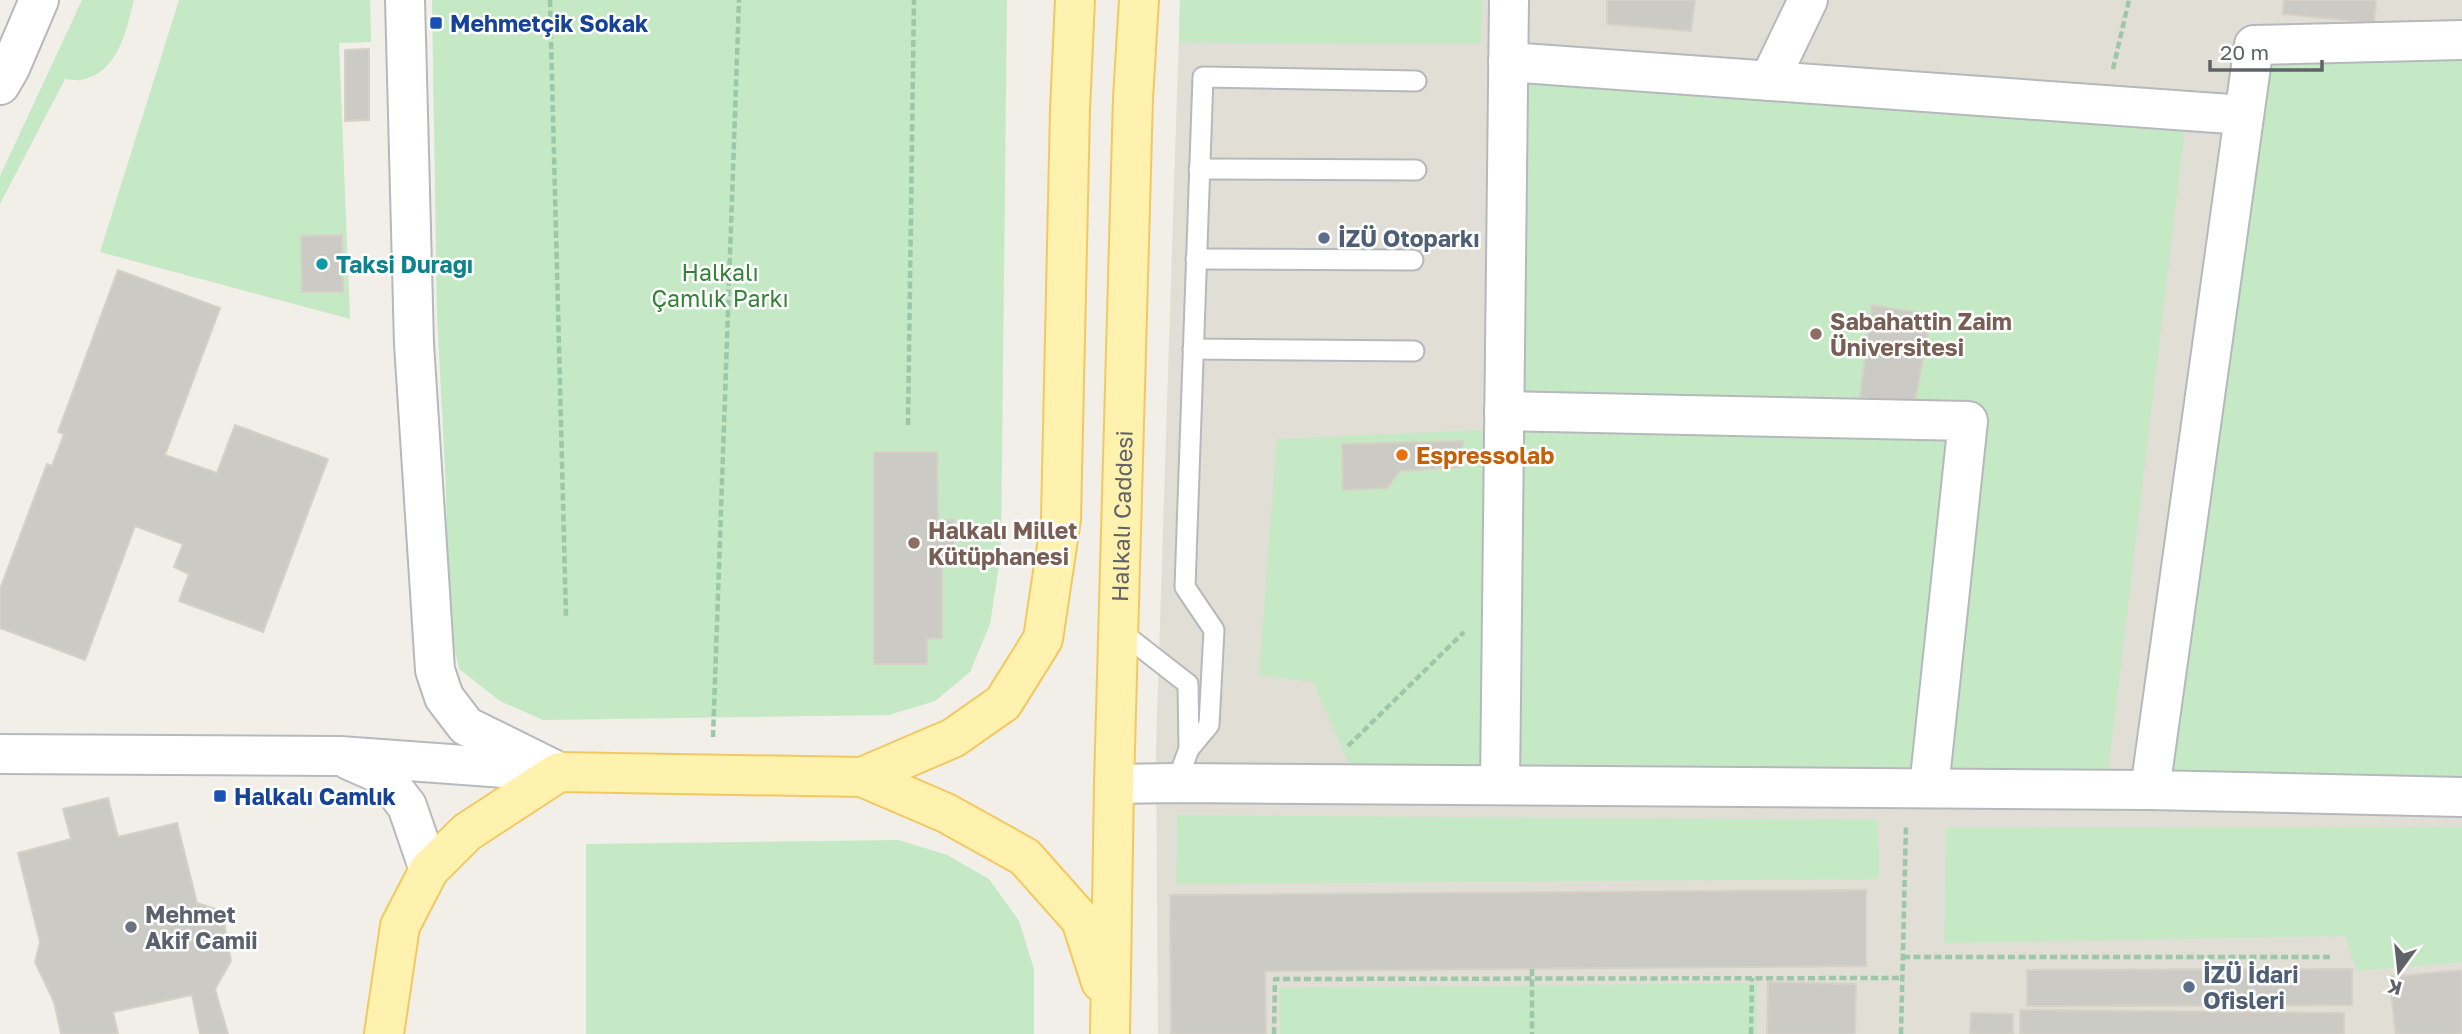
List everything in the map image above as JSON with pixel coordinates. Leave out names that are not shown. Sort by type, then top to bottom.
[{"type":"main road","points":[[862,777],[953,738],[1003,703],[1043,639],[1061,519],[1075,0]]},
{"type":"main road","name":"Halkalı Caddesi","points":[[1110,1022],[1133,98],[1139,0]]},
{"type":"main road","points":[[384,1034],[400,926],[429,870],[467,832],[559,772],[862,777],[946,813],[1024,857],[1081,920],[1110,1022]]},
{"type":"street","points":[[3,72],[40,0]]},
{"type":"street","points":[[405,0],[414,344],[435,670],[444,697],[466,726],[559,772]]},
{"type":"street","points":[[1500,785],[1509,0]]},
{"type":"street","points":[[1769,81],[1808,0]]},
{"type":"street","points":[[2150,790],[2254,45],[2462,40]]},
{"type":"street","points":[[1508,62],[2244,115]]},
{"type":"street","points":[[1504,411],[1968,421],[1918,788]]},
{"type":"street","points":[[6,752],[340,757],[559,772]]},
{"type":"street","points":[[340,757],[383,775],[407,806],[429,870]]},
{"type":"street","points":[[1114,784],[1182,766],[1359,785],[2150,790],[2462,797]]},
{"type":"lane","points":[[1182,766],[1209,725],[1214,630],[1185,587],[1203,77],[1416,81]]},
{"type":"lane","points":[[1199,169],[1416,170]]},
{"type":"lane","points":[[1196,259],[1413,260]]},
{"type":"lane","points":[[1193,349],[1414,351]]},
{"type":"lane","points":[[1120,631],[1188,684]]},
{"type":"lane","points":[[1188,684],[1212,677]]},
{"type":"lane","points":[[1182,766],[1188,684]]},
{"type":"path","points":[[550,0],[566,617]]},
{"type":"path","points":[[712,774],[739,0]]},
{"type":"path","points":[[908,425],[914,0]]},
{"type":"path","points":[[2106,104],[2129,0]]},
{"type":"path","points":[[1359,785],[1344,749],[1503,594]]},
{"type":"path","points":[[1901,1034],[1903,957],[1918,788]]},
{"type":"path","points":[[1903,957],[2332,957]]},
{"type":"path","points":[[1532,969],[1532,1034]]},
{"type":"path","points":[[1751,1034],[1752,978]]},
{"type":"path","points":[[1275,1034],[1275,979],[1903,978]]},
{"type":"shaded area","name":"Sabahattin Zaim Üniversitesi","points":[[1180,0],[2462,0],[2462,1034],[1158,1034],[1156,747]]},
{"type":"green space","points":[[82,0],[134,0],[123,37],[112,60],[94,76],[81,80],[65,79],[0,204],[0,176]]},
{"type":"green space","points":[[179,0],[370,0],[371,42],[339,43],[350,319],[100,252]]},
{"type":"green space","name":"Halkalı Çamlık Parkı","points":[[432,0],[1007,0],[1001,553],[990,624],[970,672],[935,701],[889,715],[543,720],[500,701],[459,669],[448,619],[446,487],[437,316]]},
{"type":"green space","points":[[1180,0],[1483,0],[1480,44],[1179,43]]},
{"type":"green space","points":[[2462,40],[2462,797],[2150,790],[2254,45]]},
{"type":"green space","points":[[1508,62],[2187,110],[2106,790],[1358,784],[1313,682],[1259,675],[1277,439],[1504,429]]},
{"type":"green space","points":[[1177,815],[1878,820],[1879,879],[1176,884]]},
{"type":"green space","points":[[2462,827],[2462,962],[2357,971],[2345,936],[1944,943],[1946,828]]},
{"type":"green space","points":[[899,840],[947,855],[989,879],[1019,921],[1034,969],[1034,1034],[586,1034],[586,844]]},
{"type":"green space","points":[[1757,983],[1757,1034],[1280,1034],[1279,988]]},
{"type":"building","points":[[1607,0],[1695,0],[1691,31],[1607,24]]},
{"type":"building","points":[[2284,0],[2376,0],[2374,23],[2283,14]]},
{"type":"building","points":[[369,49],[369,120],[345,121],[345,50]]},
{"type":"building","name":"Taksi Durağı","points":[[342,235],[343,292],[302,292],[301,236]]},
{"type":"building","points":[[118,270],[220,308],[165,455],[217,473],[235,425],[328,459],[263,632],[179,601],[189,574],[174,567],[183,544],[135,526],[85,660],[0,628],[0,589],[47,464],[52,466],[64,434],[58,432]]},
{"type":"building","points":[[1872,305],[1931,315],[1914,407],[1860,397]]},
{"type":"building","name":"Espressolab","points":[[1463,441],[1461,467],[1400,471],[1387,488],[1343,490],[1342,444]]},
{"type":"building","name":"Halkalı Millet Kütüphanesi","points":[[874,452],[937,452],[938,520],[954,520],[954,566],[942,566],[942,638],[927,639],[927,664],[874,664]]},
{"type":"building","name":"Mehmet Akif Camii","points":[[108,798],[118,837],[177,823],[197,903],[222,911],[231,961],[215,989],[228,1034],[200,1034],[192,995],[113,1012],[118,1034],[61,1034],[54,1002],[35,962],[40,942],[18,853],[71,839],[63,809]]},
{"type":"building","points":[[1866,890],[1866,966],[1265,971],[1266,1034],[1171,1034],[1170,895]]},
{"type":"building","name":"İZÜ İdari Ofisleri","points":[[2352,969],[2352,1005],[2027,1006],[2027,970]]},
{"type":"building","points":[[2462,970],[2462,1034],[2396,1034],[2389,977]]},
{"type":"building","points":[[1768,982],[1856,984],[1855,1034],[1767,1034]]},
{"type":"building","points":[[2020,1010],[2344,1013],[2344,1034],[2020,1034]]},
{"type":"building","points":[[1971,1013],[2013,1014],[2013,1034],[1970,1034]]},
{"type":"place","name":"Mehmetçik Sokak","points":[[436,23]]},
{"type":"place","name":"İZÜ Otoparkı","points":[[1324,238]]},
{"type":"place","name":"Taksi Durağı","points":[[322,264]]},
{"type":"place","name":"Sabahattin Zaim Üniversitesi","points":[[1816,334]]},
{"type":"place","name":"Espressolab","points":[[1402,455]]},
{"type":"place","name":"Halkalı Millet Kütüphanesi","points":[[914,543]]},
{"type":"place","name":"Halkalı Camlık","points":[[220,796]]},
{"type":"place","name":"Mehmet Akif Camii","points":[[131,927]]},
{"type":"place","name":"İZÜ İdari Ofisleri","points":[[2189,987]]}]
